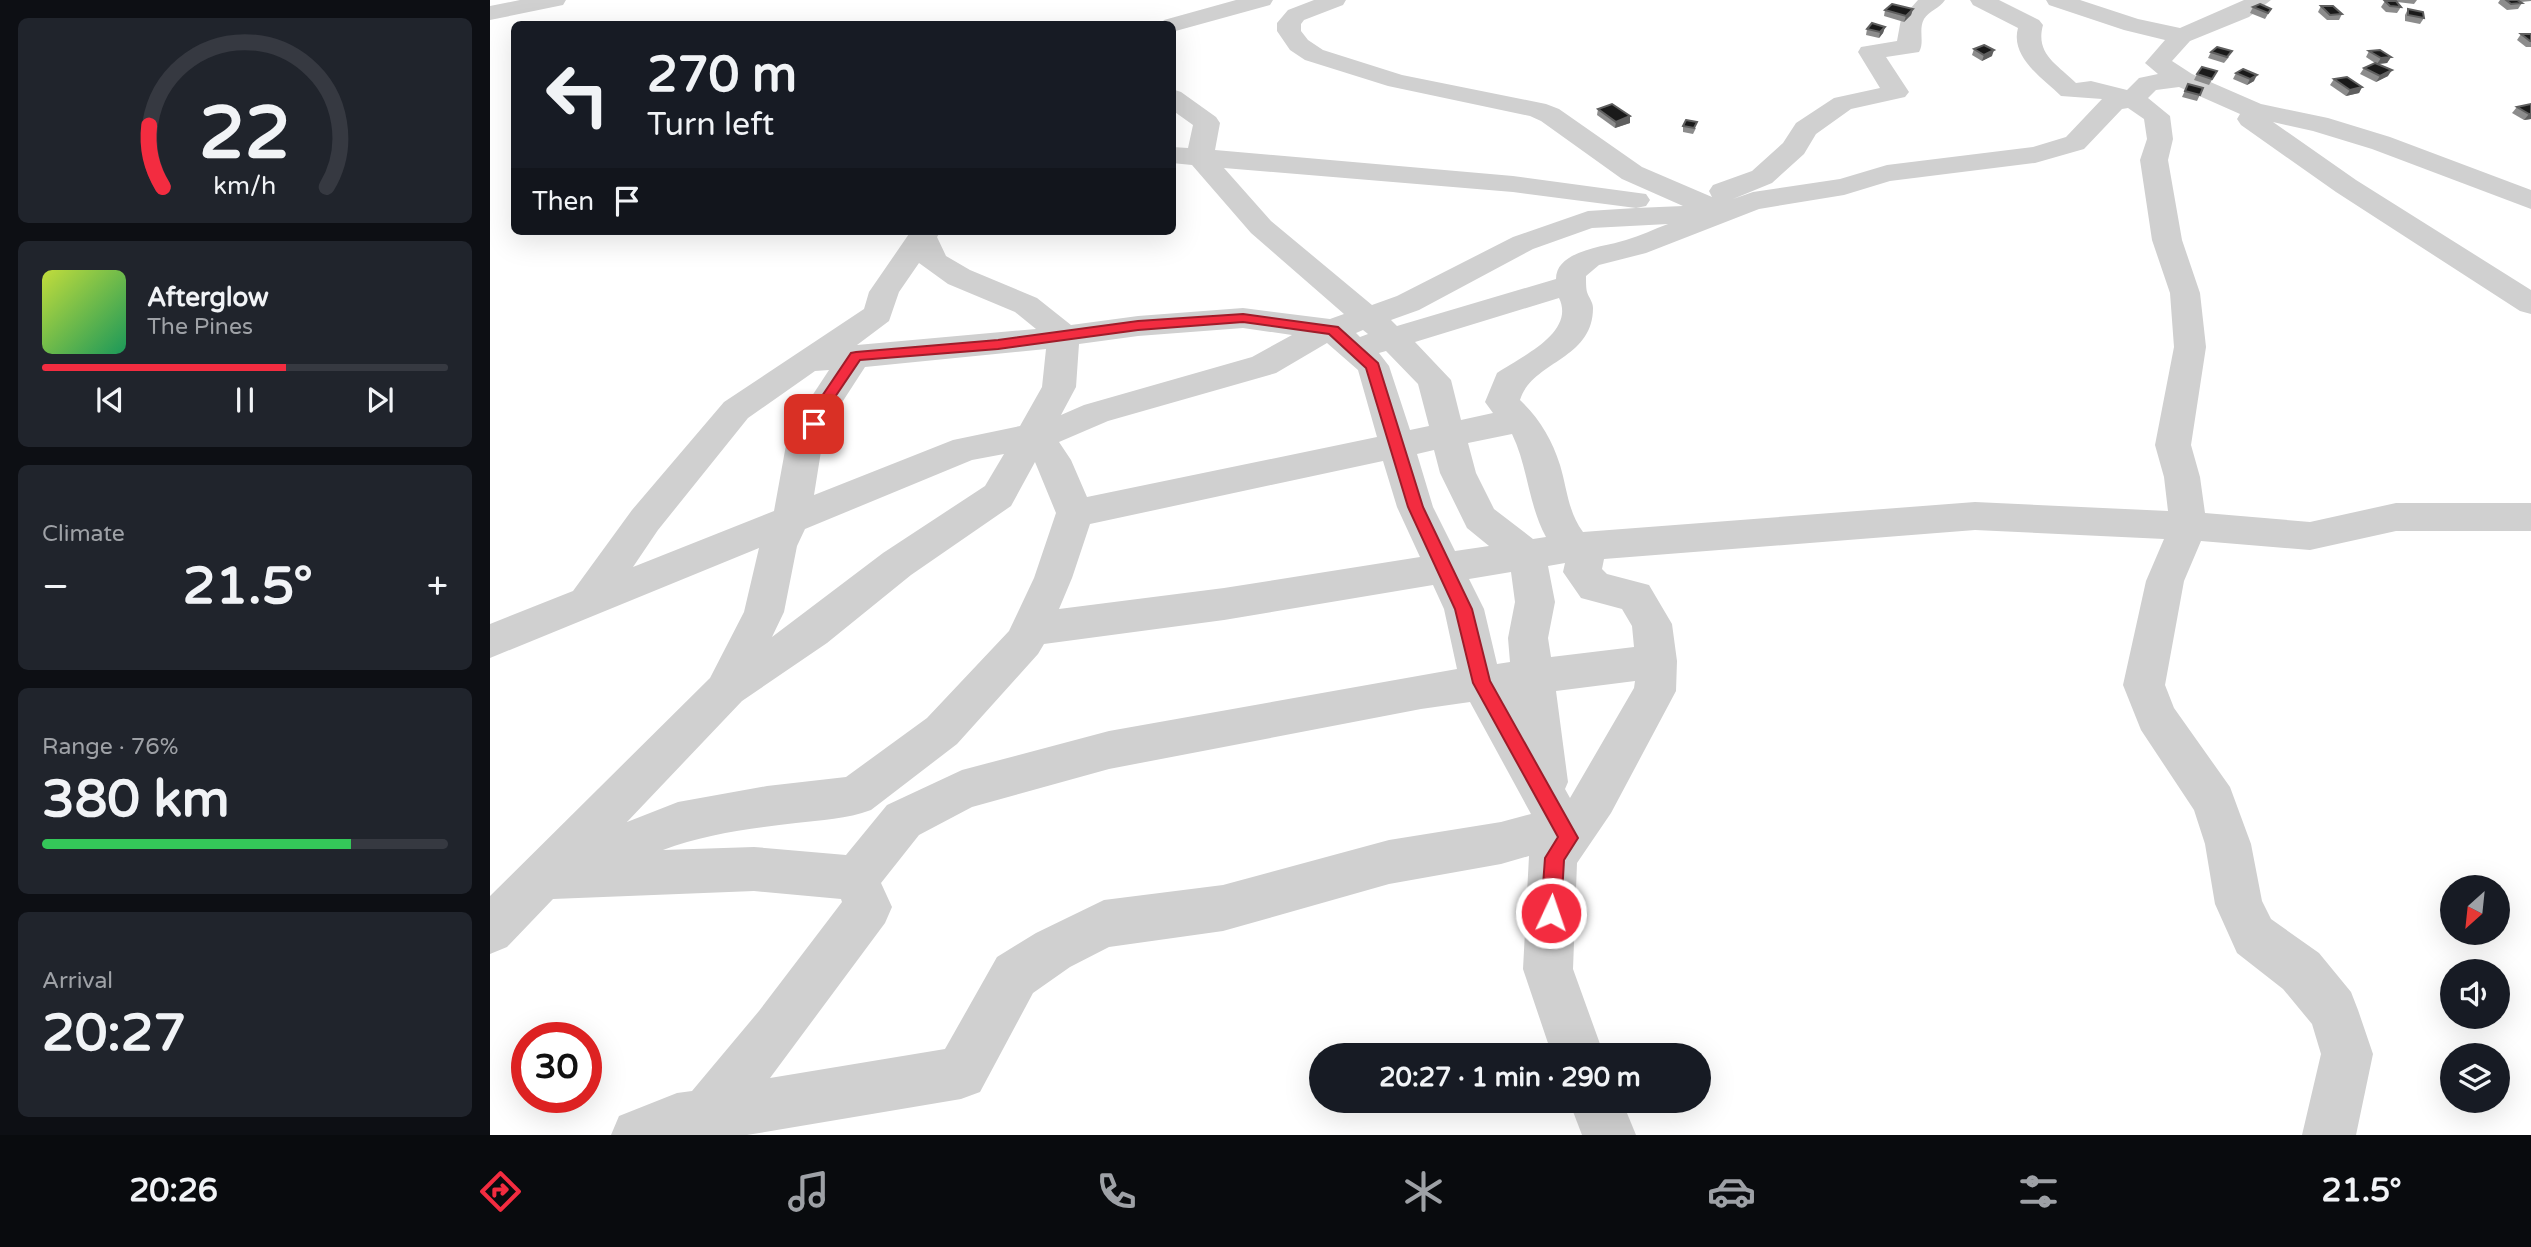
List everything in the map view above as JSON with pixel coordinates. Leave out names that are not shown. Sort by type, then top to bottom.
[{"type":"street","points":[[490,13],[555,0]]},
{"type":"street","points":[[1176,24],[1262,0]]},
{"type":"street","points":[[1335,0],[1296,15],[1289,23],[1290,31],[1299,45],[1314,55],[1397,81],[1550,115],[1632,173],[1718,211]]},
{"type":"street","points":[[1718,211],[1723,191],[1762,177],[1794,148],[1805,129],[1843,103],[1896,92],[1870,52],[1910,47],[1908,28],[1917,11],[1934,0]]},
{"type":"street","points":[[1981,0],[2031,24],[2027,40],[2034,56],[2070,91],[2091,89],[2133,99],[2157,117],[2160,139],[2154,160],[2166,240],[2185,293],[2190,347],[2172,445],[2182,477],[2188,526],[2165,581],[2144,685],[2156,717],[2214,800],[2228,844],[2239,904],[2255,936],[2301,971],[2333,1010],[2347,1054],[2329,1135]]},
{"type":"street","points":[[2057,0],[2132,25],[2182,36]]},
{"type":"street","points":[[2260,0],[2241,12],[2182,36],[2157,63],[2287,141],[2344,185],[2454,252],[2531,304]]},
{"type":"street","points":[[638,1135],[677,1120],[961,1073],[1015,975],[1053,950],[1104,923],[1223,908],[1389,862],[1501,843],[1529,835],[1595,799],[1622,746],[1655,691],[1656,661],[1652,624],[1635,596],[1595,587],[1582,572],[1586,556],[1573,547],[1554,520],[1544,469],[1528,430],[1502,402],[1509,381],[1563,343],[1574,328],[1578,305],[1571,285],[1571,273],[1589,258],[1635,247],[1718,211],[1753,201],[1844,187],[1887,173],[2035,155],[2076,143],[2113,103],[2133,99],[2148,83],[2185,79],[2253,110],[2319,124],[2381,143],[2531,200]]},
{"type":"street","points":[[1176,100],[1207,123],[1186,156]]},
{"type":"street","points":[[1186,156],[1513,184],[1718,211]]},
{"type":"street","points":[[1186,156],[1261,228],[1380,328],[1434,380],[1458,473],[1480,518],[1527,555],[1535,602],[1528,638],[1532,676],[1558,819],[1548,969],[1574,1043]]},
{"type":"street","points":[[1380,328],[1409,303],[1523,243],[1588,220],[1718,211]]},
{"type":"street","points":[[587,603],[645,520],[736,410],[807,361],[854,333],[878,314],[884,292],[923,235]]},
{"type":"street","points":[[924,235],[933,261],[959,277],[1026,305],[1064,335]]},
{"type":"street","points":[[490,641],[965,449],[1045,433],[1096,413],[1264,365],[1314,336],[1344,340],[1380,328],[1571,285]]},
{"type":"street","points":[[807,361],[998,345],[1138,326],[1243,318],[1344,340],[1373,366],[1415,507],[1464,609],[1481,683],[1558,819]]},
{"type":"street","points":[[490,930],[727,689],[813,631],[897,564],[998,496],[1045,433],[1059,387],[1064,335]]},
{"type":"street","points":[[727,689],[764,612],[778,546],[790,520],[804,445],[825,402],[856,356]]},
{"type":"street","points":[[1074,513],[1518,420]]},
{"type":"street","points":[[543,877],[678,823],[767,806],[855,796],[942,731],[1024,642],[1053,578],[1074,513],[1045,433]]},
{"type":"street","points":[[1030,629],[1224,604],[1573,547],[1975,516],[2188,526],[2311,536],[2396,517],[2531,516]]},
{"type":"street","points":[[856,878],[904,820],[962,790],[1109,750],[1408,693],[1656,661]]},
{"type":"street","points":[[543,877],[754,869],[856,878]]},
{"type":"street","points":[[706,1115],[777,1029],[868,907],[856,878]]},
{"type":"street","points":[[1601,1113],[1609,1135]]},
{"type":"building","points":[[2506,0],[2517,0],[2522,3],[2511,4]]},
{"type":"building","points":[[2385,1],[2396,1],[2401,7],[2390,6]]},
{"type":"building","points":[[1892,4],[1913,9],[1906,16],[1885,10]]},
{"type":"building","points":[[2260,4],[2271,9],[2268,13],[2253,7]]},
{"type":"building","points":[[2321,6],[2333,6],[2342,14],[2330,15]]},
{"type":"building","points":[[2408,9],[2423,12],[2424,18],[2408,15]]},
{"type":"building","points":[[1872,23],[1885,27],[1880,32],[1867,29]]},
{"type":"building","points":[[2521,34],[2531,34],[2531,41],[2530,41]]},
{"type":"building","points":[[1984,45],[1994,50],[1984,55],[1974,49]]},
{"type":"building","points":[[2217,47],[2232,51],[2227,57],[2211,52]]},
{"type":"building","points":[[2380,50],[2391,57],[2381,58],[2369,51]]},
{"type":"building","points":[[2375,63],[2392,70],[2380,76],[2364,68]]},
{"type":"building","points":[[2202,67],[2217,71],[2212,79],[2197,74]]},
{"type":"building","points":[[2243,69],[2257,75],[2250,79],[2236,73]]},
{"type":"building","points":[[2347,77],[2362,87],[2350,90],[2334,79]]},
{"type":"building","points":[[2188,84],[2203,88],[2200,95],[2185,91]]},
{"type":"building","points":[[1612,104],[1630,116],[1616,122],[1598,109]]},
{"type":"building","points":[[2531,104],[2531,114],[2517,107]]},
{"type":"building","points":[[1686,120],[1697,122],[1694,128],[1683,126]]},
{"type":"route","points":[[814,424],[825,402],[856,356],[998,345],[1138,326],[1243,318],[1333,330],[1373,366],[1415,507],[1464,609],[1481,683],[1568,838],[1555,858],[1551,913]]}]
